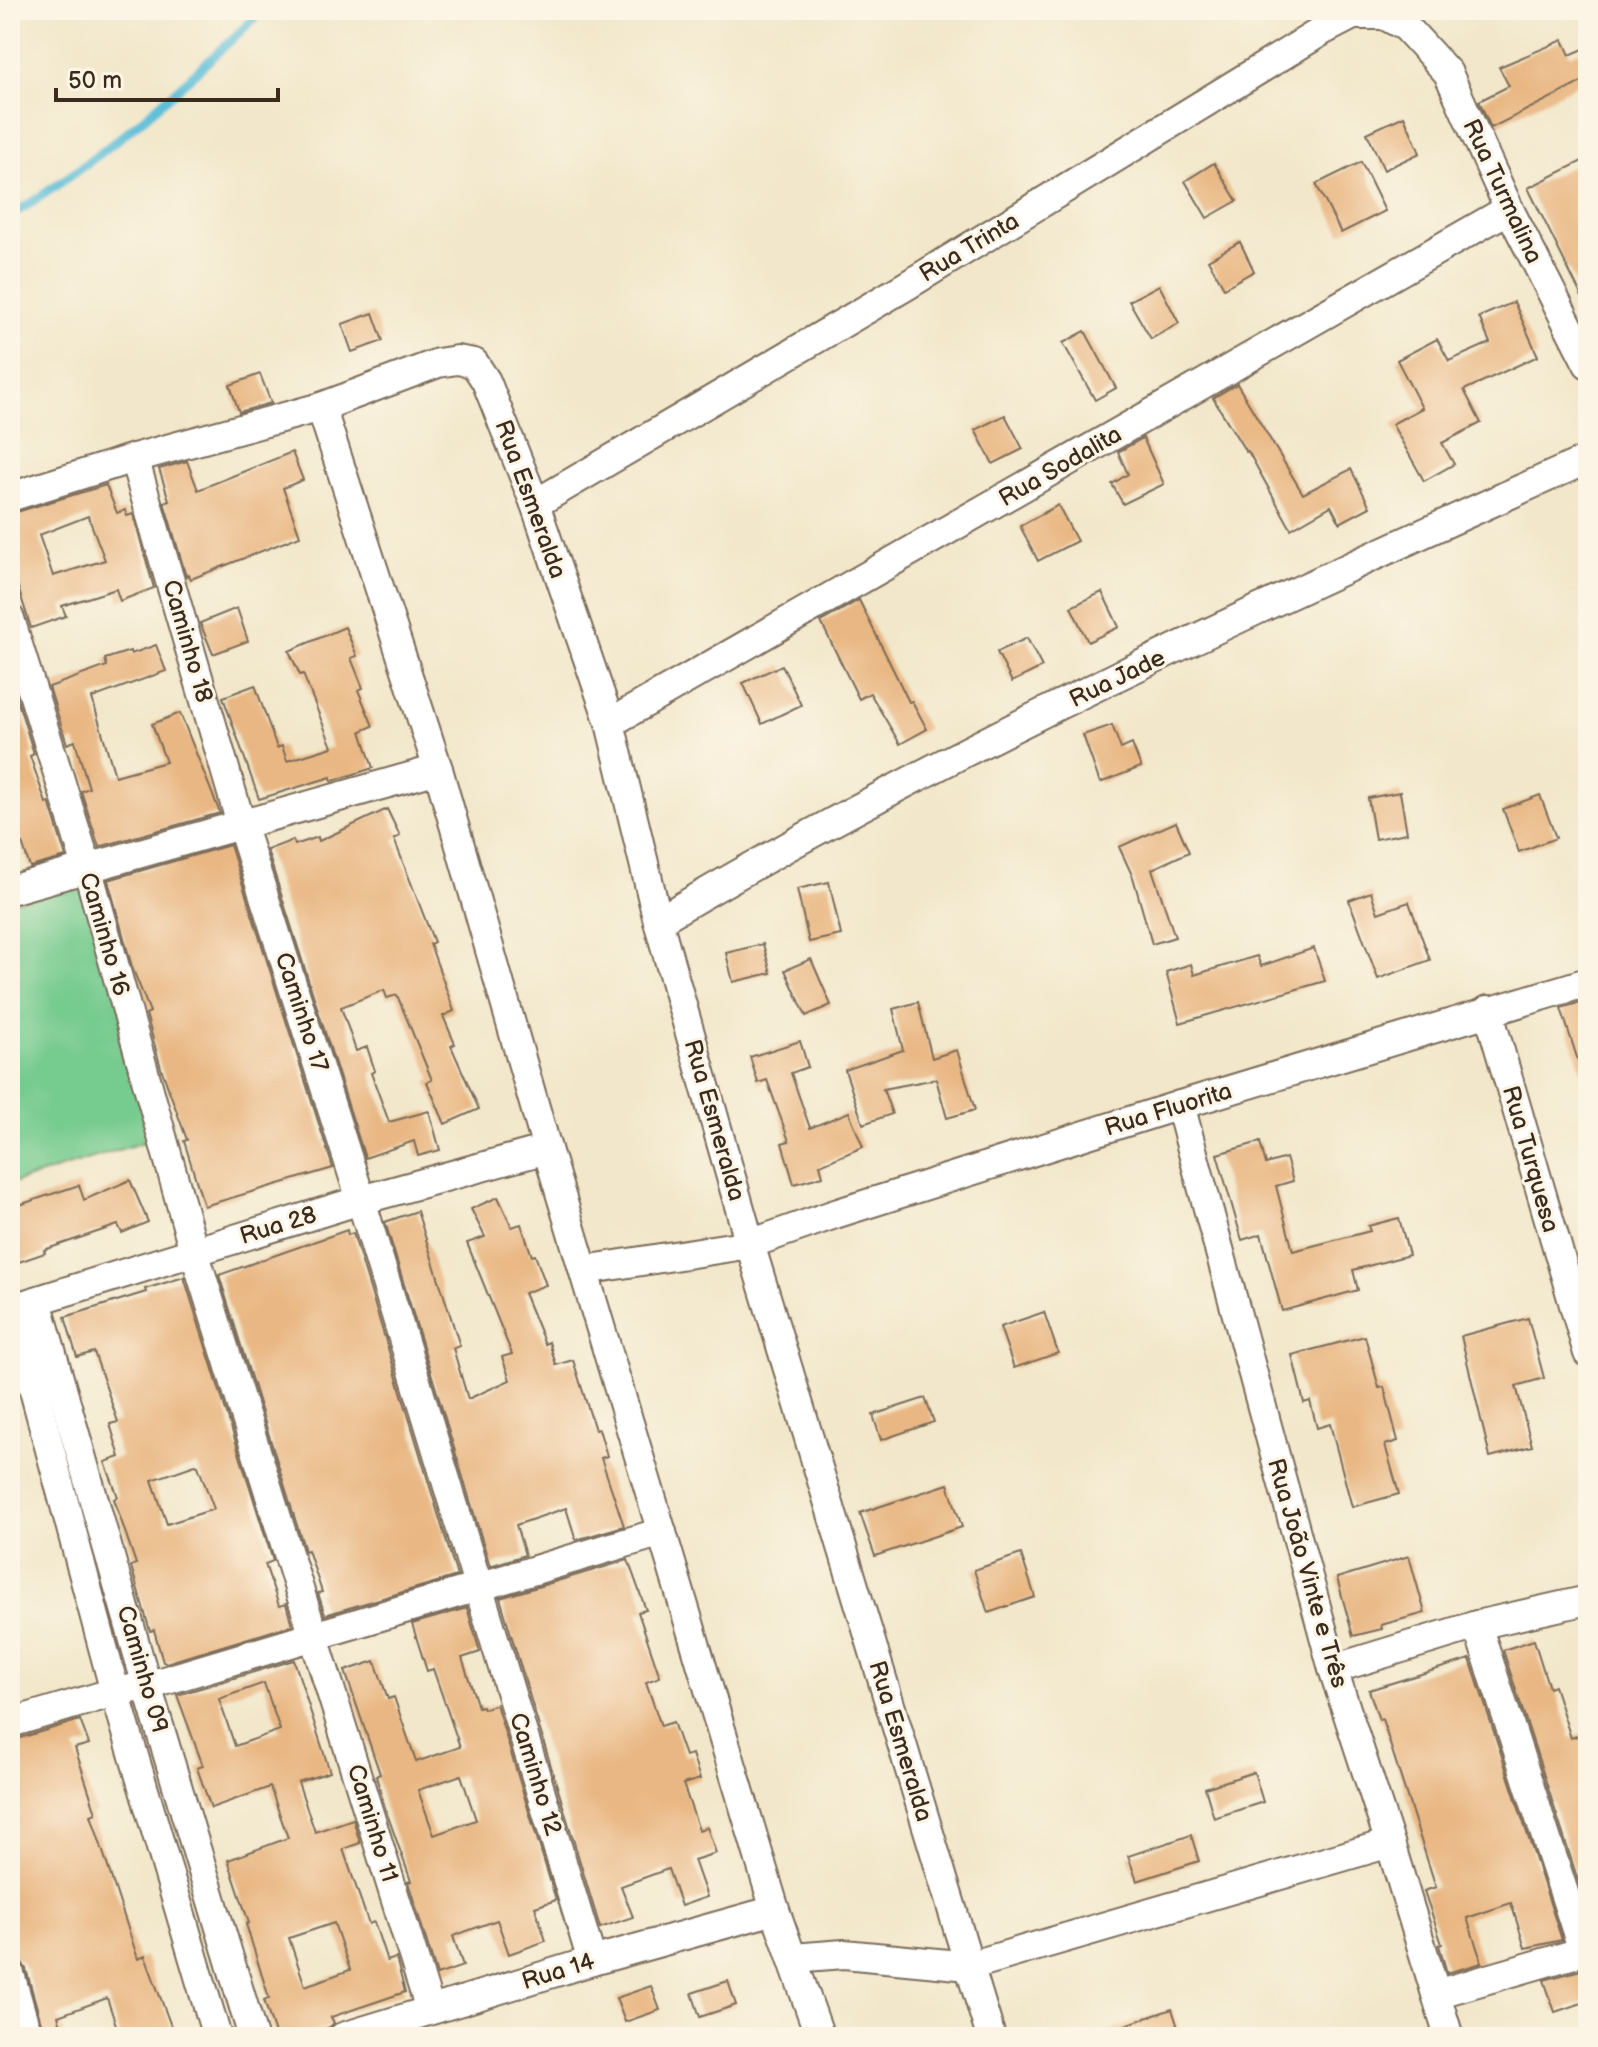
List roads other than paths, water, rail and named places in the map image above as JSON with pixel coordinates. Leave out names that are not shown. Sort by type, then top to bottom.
[{"type":"street","name":"Rua Trinta","points":[[535,504],[906,286],[1322,31],[1353,15],[1384,15],[1406,27]]},
{"type":"street","name":"Rua Turmalina","points":[[1406,27],[1448,73],[1509,209],[1588,364]]},
{"type":"street","name":"Rua Sodalita","points":[[610,723],[1509,209]]},
{"type":"street","name":"Rua Esmeralda","points":[[321,407],[438,363],[457,360],[474,363],[486,381],[535,504],[610,723],[658,921],[750,1244],[991,2037]]},
{"type":"street","points":[[10,497],[134,458],[321,407],[438,769],[547,1149],[775,1910],[820,2037]]},
{"type":"street","name":"Caminho 18","points":[[134,458],[241,824]]},
{"type":"street","name":"Rua Jade","points":[[658,921],[769,854],[945,761],[1201,636],[1588,459]]},
{"type":"street","name":"Caminho 16","points":[[10,619],[87,867],[194,1251],[315,1635]]},
{"type":"street","points":[[10,890],[438,769]]},
{"type":"street","name":"Caminho 17","points":[[241,824],[480,1587]]},
{"type":"street","name":"Rua Fluorita","points":[[584,1270],[750,1244],[835,1214],[1180,1105],[1588,982]]},
{"type":"street","name":"Rua Turquesa","points":[[1488,1010],[1588,1353]]},
{"type":"street","name":"Rua João Vinte e Três","points":[[1180,1105],[1333,1669],[1449,2037]]},
{"type":"street","name":"Rua 28","points":[[20,1306],[361,1200],[547,1149]]},
{"type":"street","name":"Caminho 09","points":[[20,1306],[147,1686],[253,2037]]},
{"type":"street","name":"Caminho 09","points":[[20,1306],[115,1692],[217,2037]]},
{"type":"street","points":[[10,1723],[115,1692],[147,1686],[662,1532]]},
{"type":"street","name":"Caminho 12","points":[[480,1587],[592,1961]]},
{"type":"street","points":[[1333,1669],[1477,1625],[1588,1600]]},
{"type":"street","points":[[1436,1994],[1586,1950],[1477,1625]]},
{"type":"street","name":"Caminho 11","points":[[315,1635],[430,2010]]},
{"type":"street","points":[[793,1958],[844,1954],[969,1966],[1390,1843]]},
{"type":"street","name":"Rua 14","points":[[343,2037],[592,1961],[775,1910]]},
{"type":"street","points":[[10,1974],[28,2037]]},
{"type":"waterway","points":[[10,216],[110,146],[263,10]]}]
